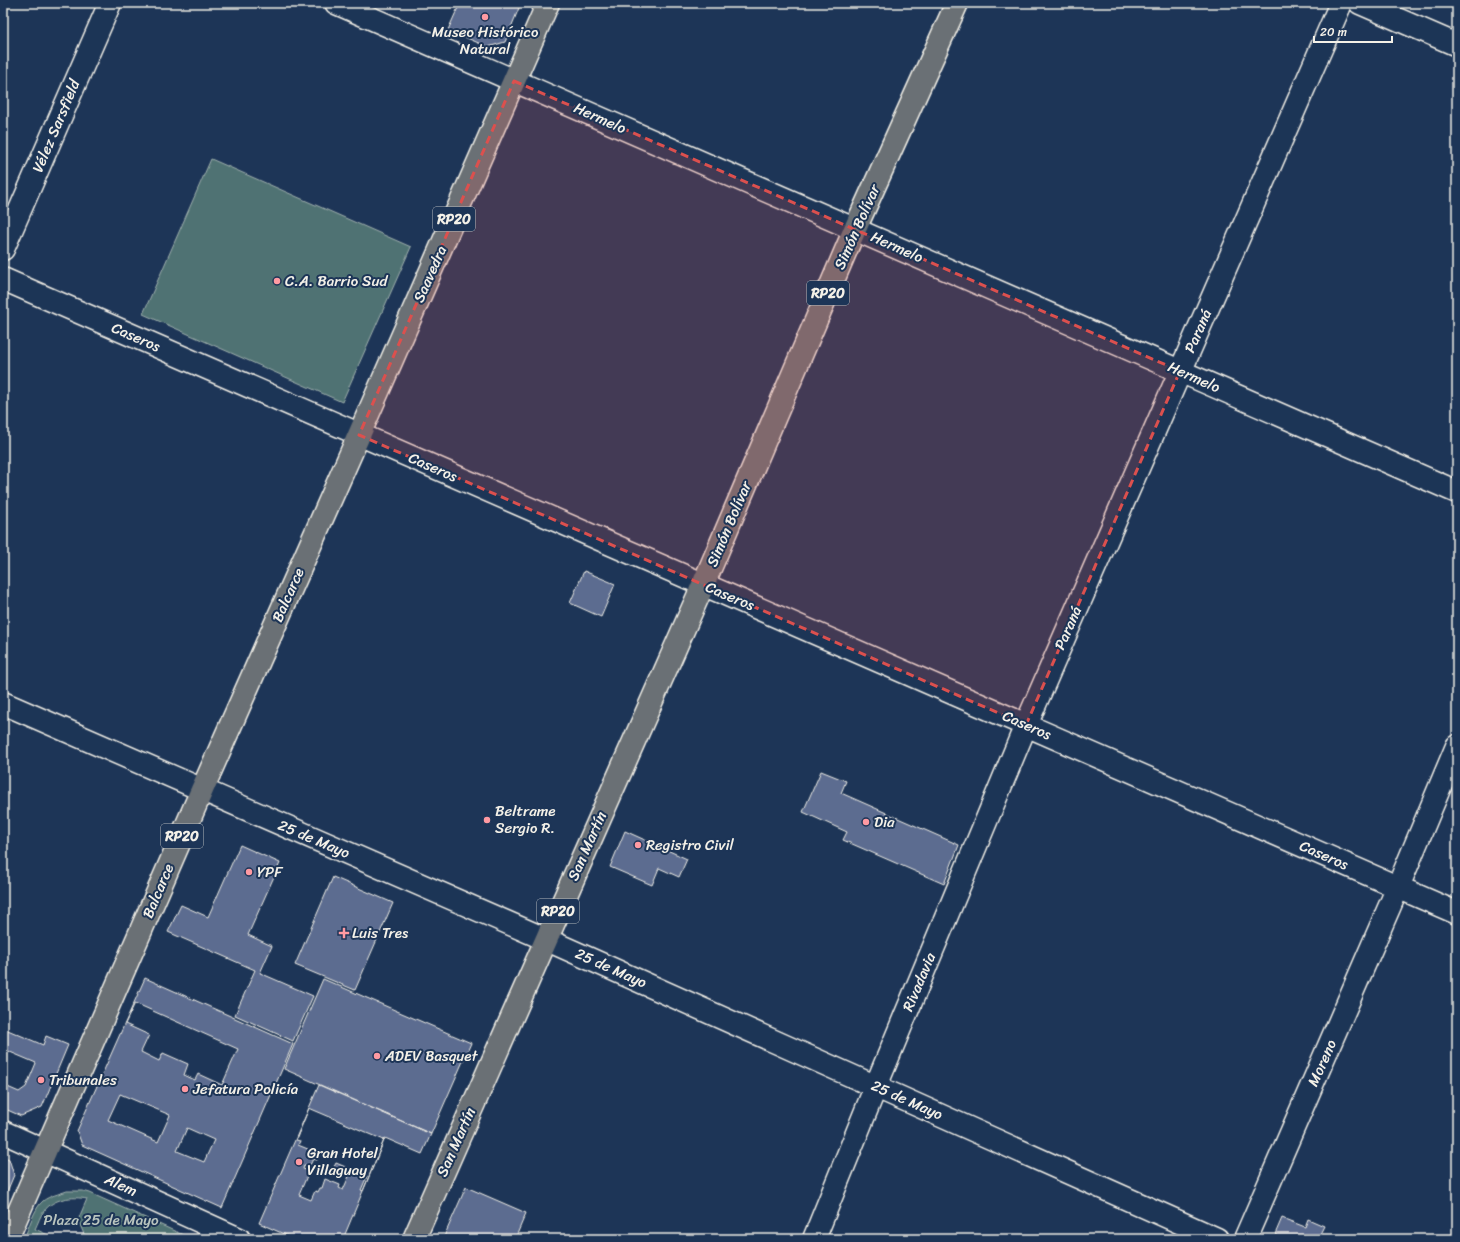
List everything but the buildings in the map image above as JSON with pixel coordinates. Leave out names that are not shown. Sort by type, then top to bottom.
[{"type":"main road","name":"Saavedra","points":[[359,435],[548,3]]},
{"type":"main road","name":"Simón Bolívar","points":[[703,584],[855,229],[957,3]]},
{"type":"main road","name":"Balcarce","points":[[7,1239],[202,790],[359,435]]},
{"type":"main road","name":"San Martín","points":[[414,1239],[545,939],[703,584]]},
{"type":"street","name":"Vélez Sarsfield","points":[[3,249],[110,3]]},
{"type":"street","name":"Hermelo","points":[[336,3],[1457,492]]},
{"type":"street","name":"Paraná","points":[[1026,725],[1341,3]]},
{"type":"street","points":[[1360,3],[1457,45]]},
{"type":"street","name":"Caseros","points":[[3,279],[1457,913]]},
{"type":"street","name":"25 de Mayo","points":[[3,703],[545,939],[1217,1239]]},
{"type":"street","name":"Rivadavia","points":[[814,1239],[1026,725]]},
{"type":"street","name":"Moreno","points":[[1245,1239],[1398,887],[1457,746]]},
{"type":"street","name":"Alem","points":[[3,1132],[239,1239]]},
{"type":"highlighted area","points":[[514,81],[1180,371],[1026,725],[359,435]]},
{"type":"green space","name":"C.A. Barrio Sud","points":[[211,159],[411,247],[342,402],[143,314]]},
{"type":"green space","name":"Plaza 25 de Mayo","points":[[67,1191],[83,1191],[90,1193],[192,1239],[86,1239],[78,1220],[87,1199],[69,1198],[53,1203],[40,1217],[35,1229],[48,1235],[50,1239],[24,1239],[32,1218],[40,1204],[48,1198]]},
{"type":"place","name":"Museo Histórico Natural","points":[[485,17]]},
{"type":"place","name":"C.A. Barrio Sud","points":[[277,281]]},
{"type":"place","name":"Beltrame Sergio R.","points":[[487,820]]},
{"type":"place","name":"Dia","points":[[866,822]]},
{"type":"place","name":"Registro Civil","points":[[638,845]]},
{"type":"place","name":"YPF","points":[[249,872]]},
{"type":"place","name":"Luis Tres","points":[[344,933]]},
{"type":"place","name":"ADEV Basquet","points":[[377,1056]]},
{"type":"place","name":"Tribunales","points":[[41,1080]]},
{"type":"place","name":"Jefatura Policía","points":[[185,1089]]},
{"type":"place","name":"Gran Hotel Villaguay","points":[[299,1162]]}]
